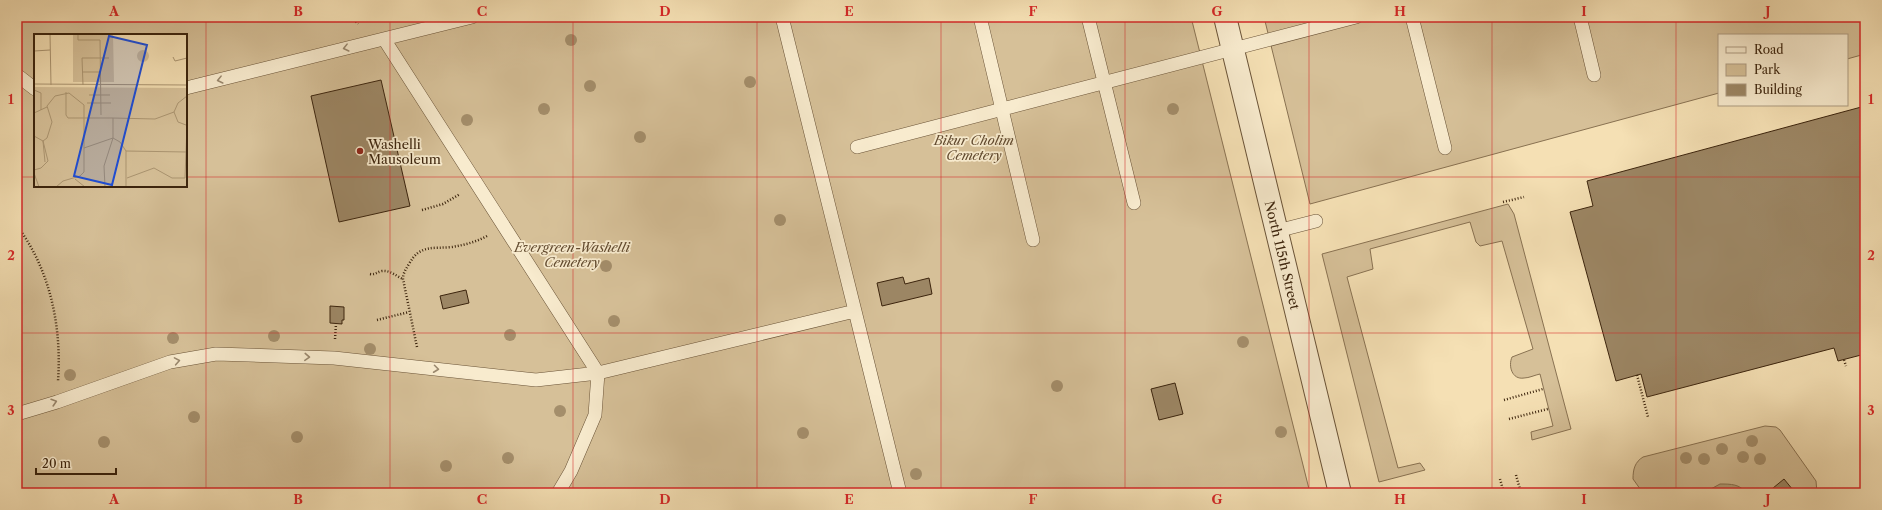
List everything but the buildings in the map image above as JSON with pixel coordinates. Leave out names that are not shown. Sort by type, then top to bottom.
[{"type":"street","name":"North 115th Street","points":[[1225,17],[1340,493]]},
{"type":"lane","points":[[187,88],[472,17]]},
{"type":"lane","points":[[782,17],[900,493]]},
{"type":"lane","points":[[980,17],[1033,240]]},
{"type":"lane","points":[[1088,17],[1134,202]]},
{"type":"lane","points":[[857,147],[1356,17]]},
{"type":"lane","points":[[1412,17],[1445,148]]},
{"type":"lane","points":[[1580,17],[1594,75]]},
{"type":"lane","points":[[384,39],[598,373],[596,415],[572,471],[558,493]]},
{"type":"lane","points":[[17,75],[34,88]]},
{"type":"lane","points":[[1277,231],[1316,221]]},
{"type":"lane","points":[[17,414],[57,402],[170,362],[216,354],[334,358],[536,380],[598,373],[855,311]]},
{"type":"path","points":[[422,210],[443,204],[461,194],[475,183]]},
{"type":"path","points":[[1503,202],[1524,197]]},
{"type":"path","points":[[17,226],[27,239],[48,286],[58,324],[60,365],[57,402]]},
{"type":"path","points":[[421,367],[403,279],[403,275],[412,259],[422,250],[435,246],[450,247],[469,244],[487,237],[504,227]]},
{"type":"path","points":[[370,274],[374,275],[381,272],[390,271],[403,279]]},
{"type":"path","points":[[377,320],[409,312]]},
{"type":"path","points":[[1844,360],[1846,366]]},
{"type":"path","points":[[1863,361],[1865,366]]},
{"type":"path","points":[[1637,376],[1648,417]]},
{"type":"path","points":[[1504,400],[1544,390]]},
{"type":"path","points":[[1509,419],[1548,409]]},
{"type":"path","points":[[1516,475],[1521,493]]},
{"type":"path","points":[[1500,479],[1504,493]]},
{"type":"green space","name":"Evergreen-Washelli Cemetery","points":[[17,17],[1191,17],[1310,493],[17,493]]},
{"type":"green space","points":[[1264,17],[1865,17],[1865,54],[1848,59],[1848,34],[1718,34],[1718,93],[1310,204]]},
{"type":"green space","points":[[1508,204],[1514,214],[1571,429],[1532,440],[1531,432],[1553,426],[1540,374],[1528,378],[1520,378],[1516,377],[1512,372],[1510,364],[1512,357],[1533,349],[1502,241],[1480,246],[1476,242],[1470,222],[1370,249],[1373,269],[1347,277],[1398,468],[1420,463],[1425,470],[1379,482],[1322,254]]},
{"type":"green space","points":[[1765,426],[1776,427],[1780,430],[1816,481],[1817,493],[1643,493],[1633,479],[1635,466],[1643,457]]},
{"type":"shaded area","points":[[1720,484],[1731,484],[1738,486],[1746,493],[1707,493],[1709,490]]},
{"type":"place","name":"Washelli Mausoleum","points":[[360,151]]},
{"type":"park label","name":"Bikur Cholim Cemetery","points":[[974,148]]}]
